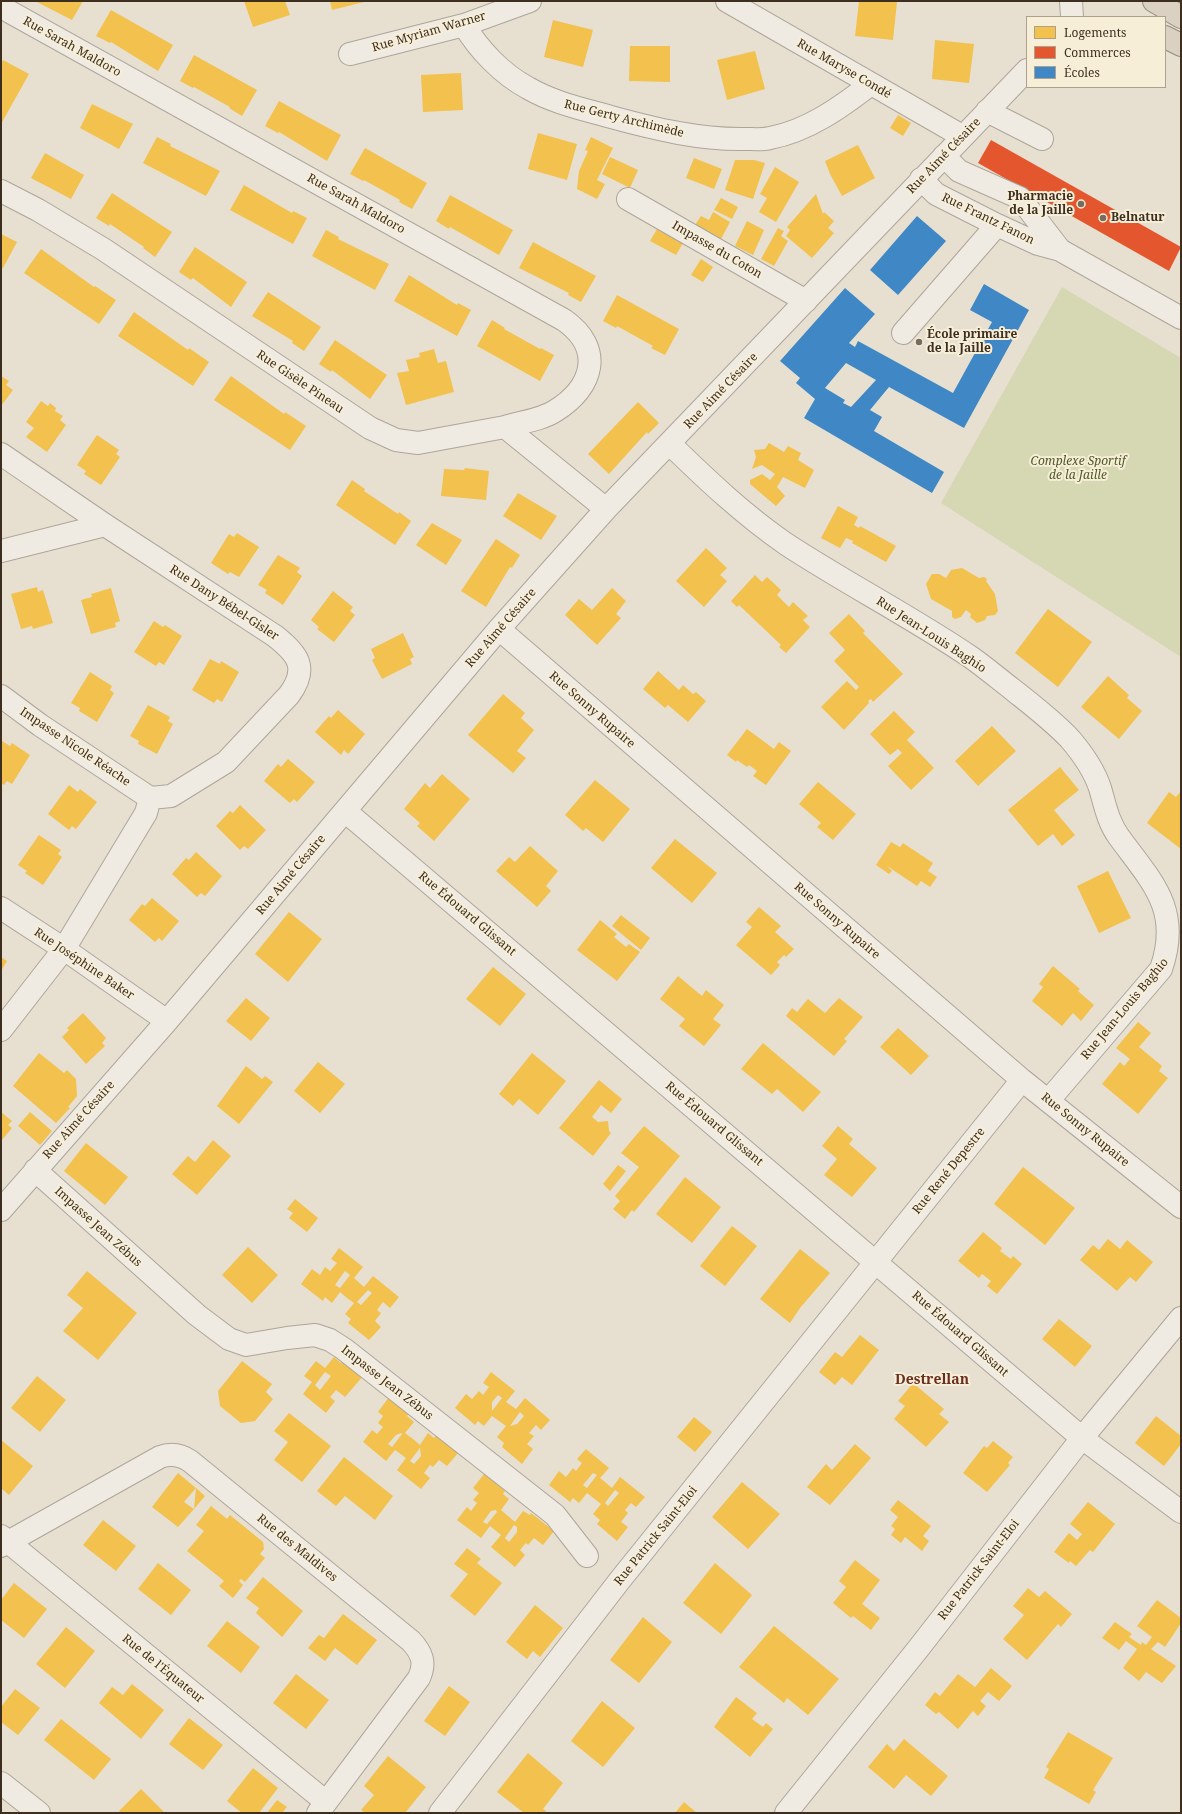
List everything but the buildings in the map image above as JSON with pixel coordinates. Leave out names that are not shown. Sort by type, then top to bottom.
[{"type":"highway","points":[[1154,1],[1181,16]]},
{"type":"highway","points":[[1166,38],[1181,45]]},
{"type":"street","name":"Rue Myriam Warner","points":[[350,54],[464,25],[530,1]]},
{"type":"street","name":"Rue Maryse Condé","points":[[727,1],[962,136]]},
{"type":"street","points":[[1071,1],[1072,16]]},
{"type":"street","name":"Rue Sarah Maldoro","points":[[1,7],[574,326],[586,343],[590,354],[589,366],[579,391],[555,411],[544,416],[505,427]]},
{"type":"street","name":"Rue Gerty Archimède","points":[[464,25],[474,40],[490,58],[528,88],[559,103],[668,132],[729,140],[769,139],[816,121],[845,104],[871,84]]},
{"type":"street","name":"Rue Aimé Césaire","points":[[1,1210],[167,1021],[499,629],[606,509],[670,444],[962,136],[1026,71]]},
{"type":"street","points":[[987,111],[1042,139]]},
{"type":"street","name":"Rue Frantz Fanon","points":[[944,156],[959,171],[1020,198],[1060,250]]},
{"type":"street","name":"Rue Frantz Fanon","points":[[921,179],[936,194],[1038,244],[1060,250],[1181,318]]},
{"type":"street","name":"Rue Gisèle Pineau","points":[[1,191],[38,210],[103,249],[356,420],[385,436],[407,442],[418,443],[505,427]]},
{"type":"street","name":"Impasse du Coton","points":[[628,199],[806,301]]},
{"type":"street","points":[[903,333],[997,225]]},
{"type":"street","points":[[505,427],[606,509]]},
{"type":"street","name":"Rue Jean-Louis Baghio","points":[[670,444],[715,488],[786,544],[972,659],[1042,712],[1070,740],[1083,757],[1093,772],[1110,823],[1166,893],[1172,905],[1176,924],[1169,957],[1161,969],[1048,1101]]},
{"type":"street","name":"Rue Dany Bébel-Gisler","points":[[1,454],[105,526],[275,636],[286,645],[299,662],[300,675],[294,688],[226,762],[171,796],[150,798]]},
{"type":"street","points":[[1,551],[105,526]]},
{"type":"street","name":"Rue Sonny Rupaire","points":[[499,629],[1022,1080],[1181,1207]]},
{"type":"street","name":"Impasse Nicole Réache","points":[[1,696],[40,725],[150,798]]},
{"type":"street","points":[[1,1030],[64,949],[146,813],[150,798]]},
{"type":"street","name":"Rue Édouard Glissant","points":[[345,811],[876,1261],[1082,1438],[1181,1512]]},
{"type":"street","name":"Rue Joséphine Baker","points":[[1,908],[64,949],[167,1021]]},
{"type":"street","name":"Rue René Depestre","points":[[876,1261],[1022,1080]]},
{"type":"street","name":"Impasse Jean Zébus","points":[[35,1170],[197,1315],[229,1339],[246,1345],[315,1335],[330,1340],[344,1349],[556,1515],[587,1556]]},
{"type":"street","name":"Rue Patrick Saint-Eloi","points":[[440,1813],[620,1580],[876,1261]]},
{"type":"street","points":[[1082,1438],[1181,1318]]},
{"type":"street","name":"Rue Patrick Saint-Eloi","points":[[786,1813],[918,1649],[1082,1438]]},
{"type":"street","name":"Rue des Maldives","points":[[4,1541],[160,1457],[179,1455],[190,1461],[411,1641],[417,1647],[422,1660],[422,1672],[419,1678],[322,1808]]},
{"type":"street","name":"Rue de l'Équateur","points":[[4,1541],[322,1808]]},
{"type":"street","points":[[1,1783],[39,1813]]},
{"type":"green space","name":"Complexe Sportif de la Jaille","points":[[1062,287],[1181,358],[1181,657],[941,503]]},
{"type":"place","name":"Pharmacie de la Jaille","points":[[1081,204]]},
{"type":"place","name":"Belnatur","points":[[1103,218]]},
{"type":"place","name":"École primaire de la Jaille","points":[[919,342]]},
{"type":"district","name":"Destrellan","points":[[932,1380]]}]
